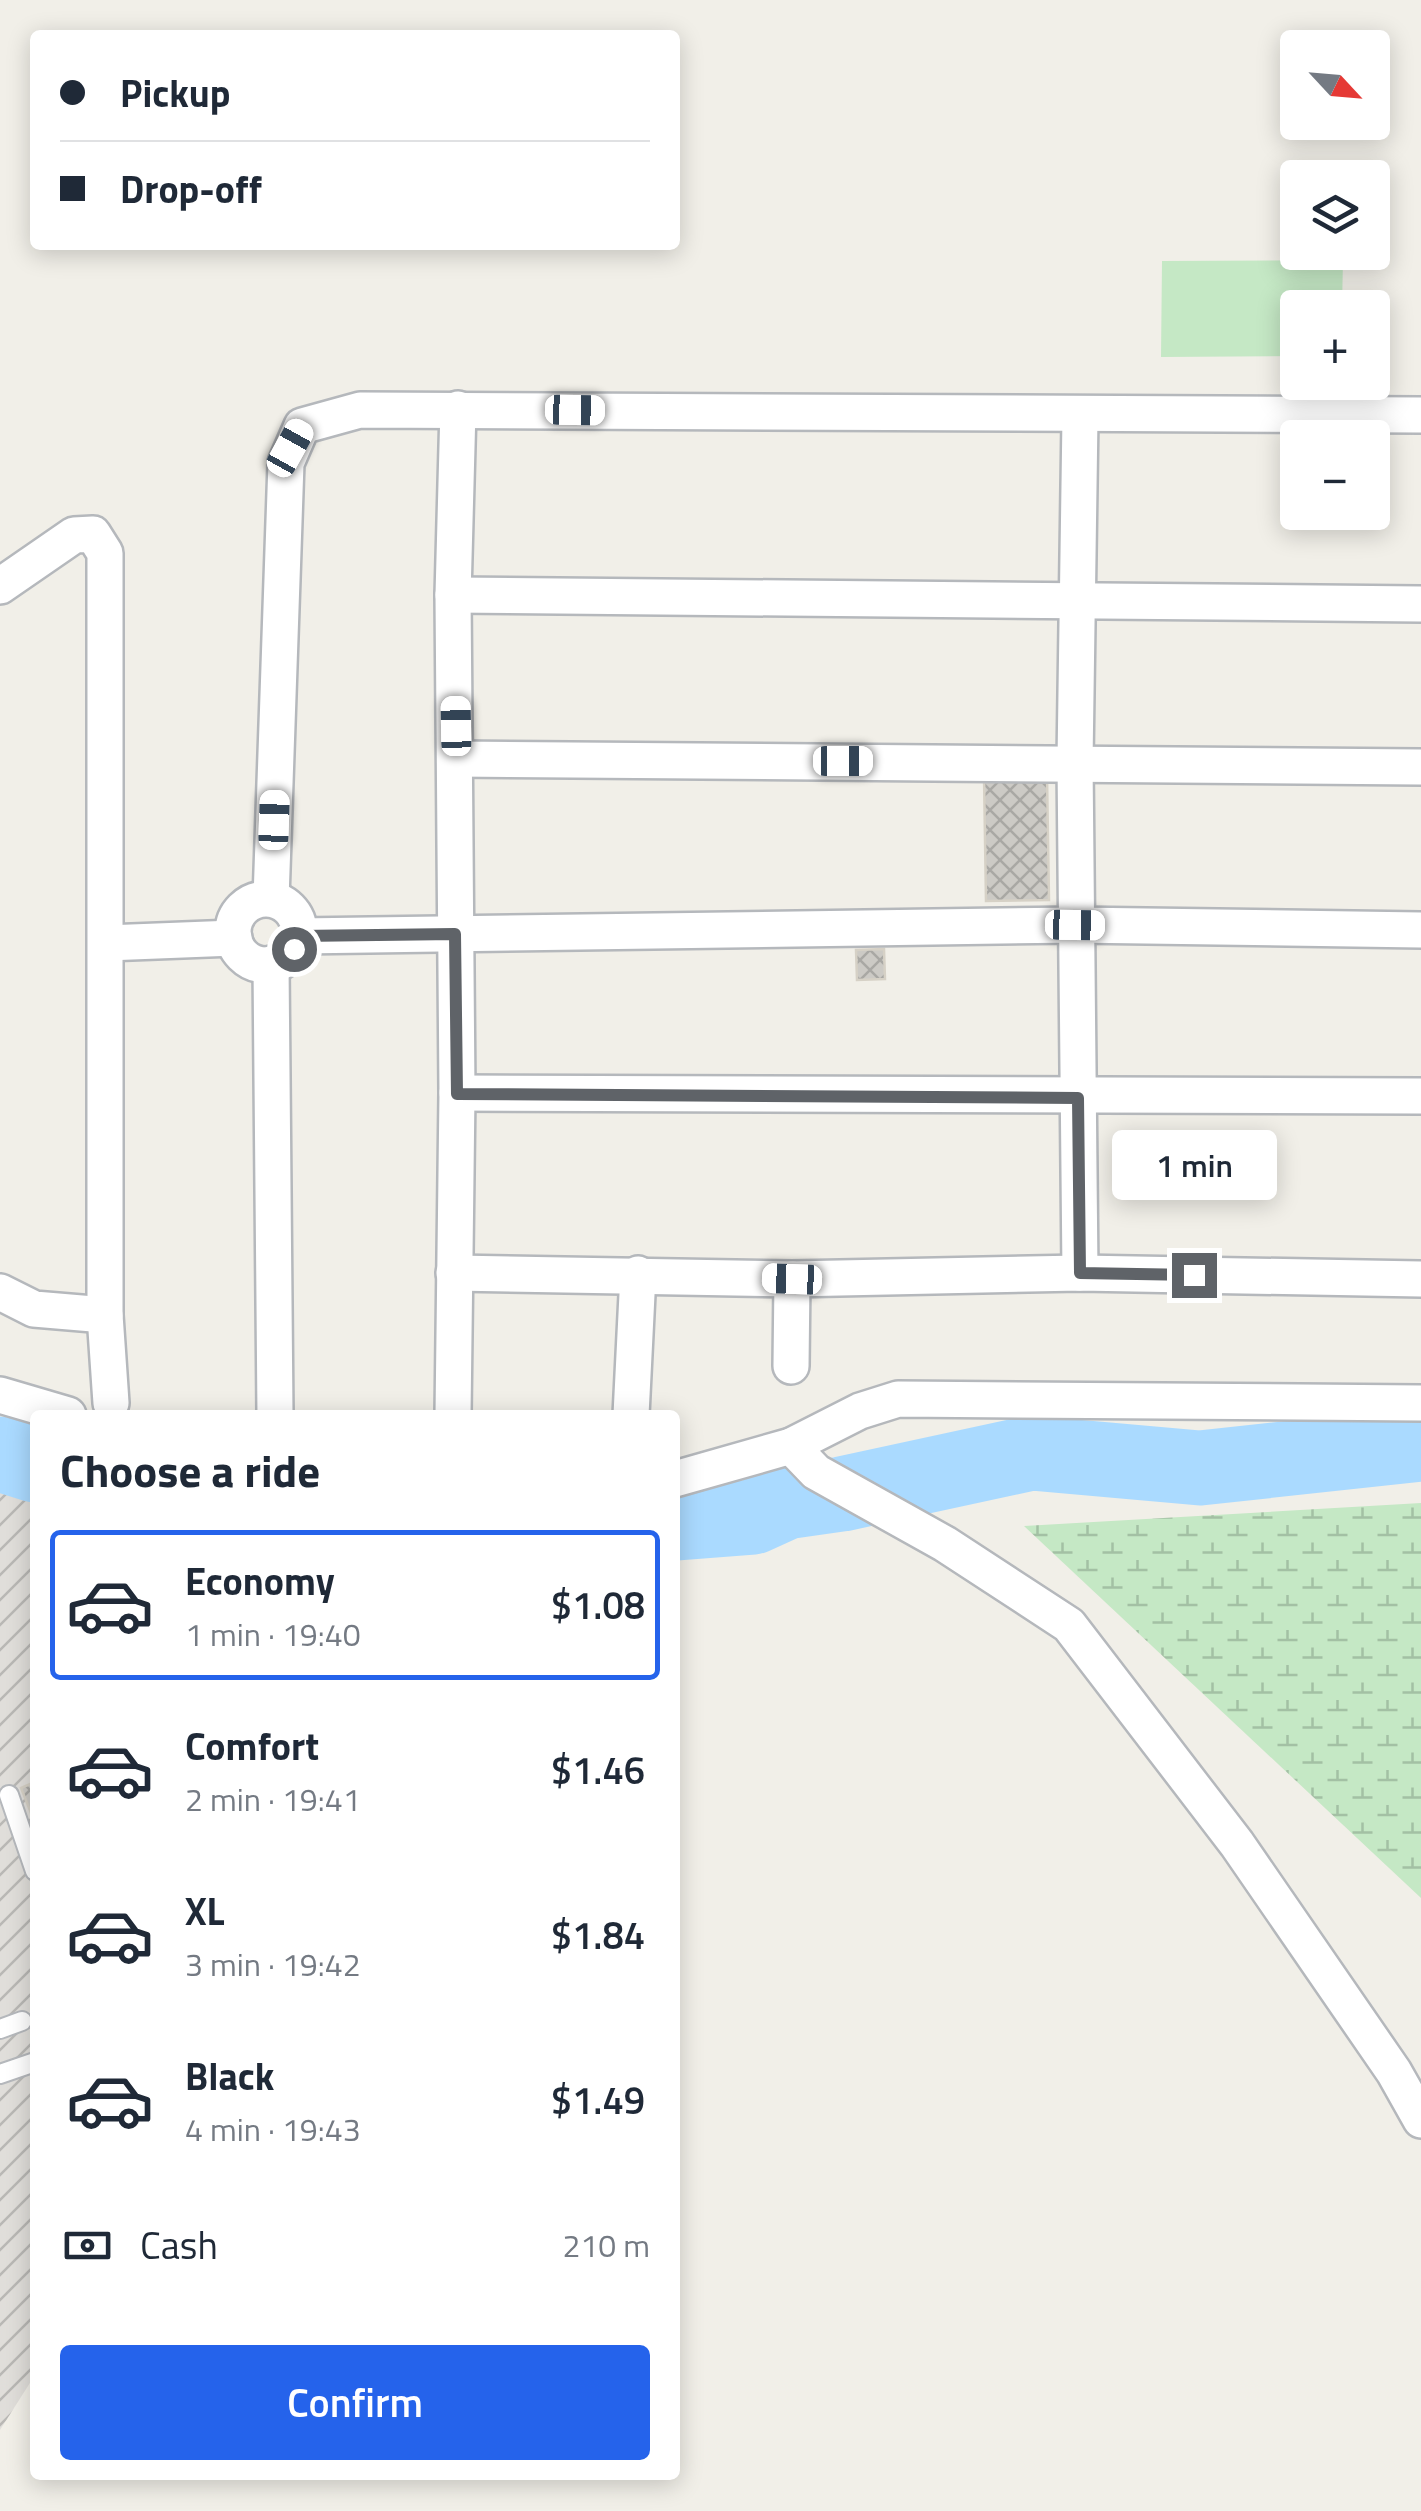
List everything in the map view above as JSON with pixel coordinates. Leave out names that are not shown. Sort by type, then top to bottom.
[{"type":"street","points":[[453,1410],[457,1094],[454,595],[458,408]]},
{"type":"street","points":[[271,899],[286,463],[302,426],[360,410],[458,408],[1080,416],[1421,415]]},
{"type":"street","points":[[1080,416],[1075,762],[1080,1273]]},
{"type":"street","points":[[0,586],[74,535],[93,534],[105,552],[105,1315],[111,1404]]},
{"type":"street","points":[[454,595],[1421,604]]},
{"type":"street","points":[[456,759],[1421,767]]},
{"type":"street","points":[[271,899],[290,909],[299,936],[290,954],[271,964],[247,960],[234,938],[234,922],[242,908],[255,900],[271,899]]},
{"type":"street","points":[[299,936],[1075,925],[1421,930]]},
{"type":"street","points":[[106,943],[234,938]]},
{"type":"street","points":[[271,964],[276,1410]]},
{"type":"street","points":[[457,1094],[1421,1096]]},
{"type":"street","points":[[454,1273],[792,1279],[1080,1273],[1421,1280]]},
{"type":"street","points":[[630,1410],[638,1274]]},
{"type":"street","points":[[791,1366],[792,1279]]},
{"type":"street","points":[[0,1292],[34,1310],[105,1315]]},
{"type":"street","points":[[0,1395],[51,1410]]},
{"type":"street","points":[[680,1478],[791,1446],[860,1411],[898,1399],[1421,1403]]},
{"type":"street","points":[[791,1446],[816,1472],[945,1544],[1069,1625],[1237,1844],[1394,2072],[1421,2120]]},
{"type":"lane","points":[[8,1795],[30,1857]]},
{"type":"lane","points":[[0,2029],[22,2021]]},
{"type":"lane","points":[[0,2074],[30,2064]]},
{"type":"shaded area","points":[[0,1467],[30,1478],[30,2383],[0,2430]]},
{"type":"green space","points":[[1280,260],[1280,270],[1343,270],[1342,290],[1280,290],[1280,356],[1161,357],[1162,261]]},
{"type":"green space","points":[[1421,1503],[1421,1898],[1024,1526]]},
{"type":"building","points":[[1047,775],[1049,900],[986,901],[984,776]]},
{"type":"building","points":[[884,949],[885,979],[857,980],[856,950]]},
{"type":"building","points":[[30,1784],[30,1810],[21,1788]]},
{"type":"waterway","points":[[680,1523],[753,1517],[786,1502],[842,1494],[1031,1453],[1200,1468],[1421,1444]]},
{"type":"waterway","points":[[0,1454],[30,1463]]},
{"type":"route","points":[[294,949],[299,936],[455,934],[457,1094],[1078,1098],[1080,1273],[1194,1275]]}]
